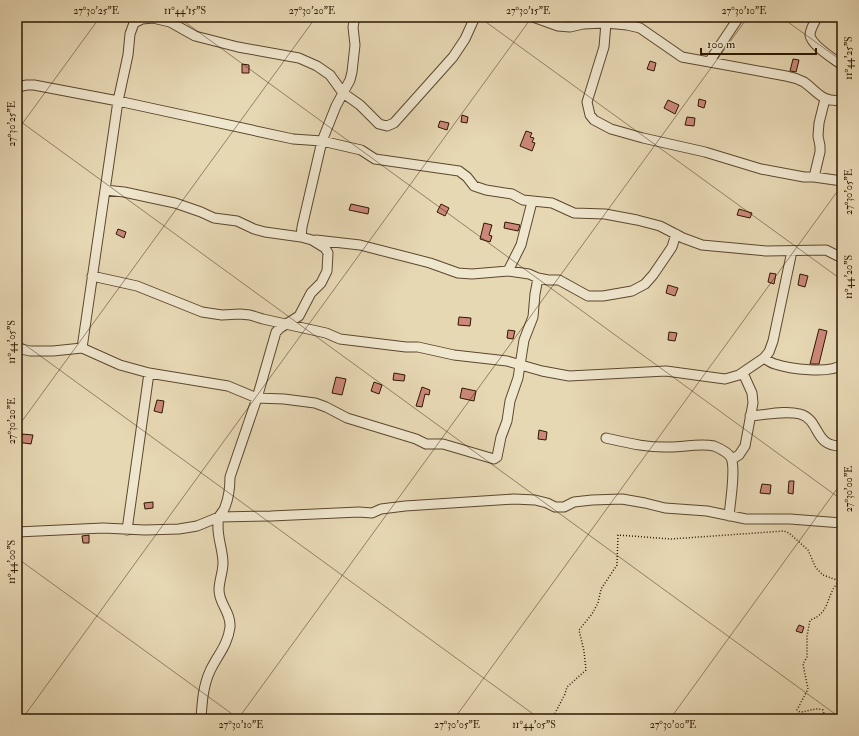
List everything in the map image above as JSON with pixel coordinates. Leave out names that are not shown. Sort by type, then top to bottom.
[{"type":"street","points":[[301,237],[322,141],[336,106],[350,80],[354,62],[355,45],[353,27],[355,17]]},
{"type":"street","points":[[82,348],[118,101],[128,55],[130,34],[134,23],[142,19],[153,18],[170,22],[195,36],[238,47],[299,58],[317,66],[330,75],[344,92],[360,105],[379,124],[387,126],[394,123],[453,57],[465,39],[475,17]]},
{"type":"street","points":[[533,17],[558,26],[570,27],[583,24],[606,23],[640,28],[682,57],[798,79],[825,99],[834,102],[842,100]]},
{"type":"street","points":[[709,62],[739,17]]},
{"type":"street","points":[[817,17],[810,36],[818,47],[842,65]]},
{"type":"street","points":[[606,23],[604,47],[587,102],[590,115],[594,120],[611,129],[705,152],[762,169],[804,177],[842,181]]},
{"type":"street","points":[[17,87],[34,85],[118,101],[293,139],[322,141],[361,150],[375,159],[459,171],[467,177],[474,186],[486,190],[512,194],[523,200],[532,202],[552,203],[574,213],[605,214],[638,220],[660,226],[702,245],[766,251],[826,250],[842,258]]},
{"type":"street","points":[[814,177],[820,152],[818,136],[819,123],[825,99]]},
{"type":"street","points":[[105,190],[124,192],[175,203],[192,208],[214,218],[237,221],[254,229],[265,232],[312,240],[360,245],[430,263],[458,273],[472,274],[508,271],[529,274],[548,280],[559,280],[588,296],[603,296],[632,292],[645,284],[672,247],[676,234]]},
{"type":"street","points":[[508,271],[521,245],[532,202]]},
{"type":"street","points":[[201,719],[202,702],[209,673],[215,660],[225,645],[230,628],[230,618],[219,597],[223,562],[218,532],[219,517],[225,508],[230,491],[230,477],[257,398],[276,332],[299,316],[311,293],[321,283],[327,271],[328,253],[325,248],[312,240]]},
{"type":"street","points":[[92,276],[138,286],[202,312],[222,315],[250,315],[326,333],[340,339],[406,347],[418,347],[454,355],[501,360],[542,371],[569,376],[666,371],[725,379],[743,373],[764,358],[769,352],[773,341],[792,251]]},
{"type":"street","points":[[17,348],[30,351],[53,351],[82,348],[120,365],[149,373],[228,386],[257,398],[284,399],[315,404],[326,407],[347,418],[416,439],[426,444],[443,444],[494,459],[498,457],[501,437],[507,421],[510,401],[518,378],[524,340],[533,317],[538,278]]},
{"type":"street","points":[[764,358],[775,364],[820,371],[837,368],[842,365]]},
{"type":"street","points":[[127,530],[149,373]]},
{"type":"street","points":[[732,459],[739,455],[745,446],[753,403],[752,393],[743,373]]},
{"type":"street","points":[[750,416],[775,414],[801,415],[808,418],[825,442],[834,446],[842,446]]},
{"type":"street","points":[[606,438],[636,445],[654,447],[713,446],[723,451],[732,459],[729,516]]},
{"type":"street","points":[[17,532],[103,528],[127,530],[179,529],[197,526],[219,517],[359,512],[372,513],[381,509],[405,506],[514,499],[535,500],[555,507],[564,508],[574,502],[622,499],[665,508],[708,511],[746,519],[790,519],[842,523]]},
{"type":"path","points":[[552,719],[567,688],[586,670],[584,651],[579,630],[592,614],[598,603],[601,589],[617,565],[618,535],[671,539],[784,531],[789,533],[808,550],[813,565],[816,568],[823,574],[841,581],[833,588],[828,603],[818,617],[810,620],[807,636],[807,657],[803,664],[808,689],[797,710],[800,712],[807,712],[816,708],[821,709],[824,714],[834,719]]},
{"type":"building","points":[[793,59],[799,60],[796,72],[790,71]]},
{"type":"building","points":[[650,61],[656,63],[654,71],[647,69]]},
{"type":"building","points":[[242,64],[249,65],[249,73],[242,73]]},
{"type":"building","points":[[699,99],[706,101],[704,108],[698,106]]},
{"type":"building","points":[[668,100],[679,105],[675,114],[664,108]]},
{"type":"building","points":[[462,115],[468,117],[467,123],[461,122]]},
{"type":"building","points":[[687,117],[695,118],[694,126],[685,125]]},
{"type":"building","points":[[440,121],[449,123],[447,130],[438,127]]},
{"type":"building","points":[[526,131],[532,133],[530,137],[534,138],[532,142],[535,143],[532,151],[520,146]]},
{"type":"building","points":[[351,204],[369,208],[368,214],[349,210]]},
{"type":"building","points":[[441,204],[449,208],[445,216],[437,212]]},
{"type":"building","points":[[739,209],[752,213],[750,218],[737,215]]},
{"type":"building","points":[[505,222],[520,225],[518,231],[504,228]]},
{"type":"building","points":[[484,223],[492,225],[489,235],[492,236],[490,242],[480,239]]},
{"type":"building","points":[[118,229],[126,232],[124,238],[116,234]]},
{"type":"building","points":[[770,273],[776,274],[774,284],[768,282]]},
{"type":"building","points":[[800,274],[808,276],[805,287],[798,285]]},
{"type":"building","points":[[668,285],[678,288],[675,296],[666,293]]},
{"type":"building","points":[[459,317],[471,318],[470,326],[458,325]]},
{"type":"building","points":[[819,329],[827,331],[819,364],[810,364]]},
{"type":"building","points":[[508,330],[515,331],[513,339],[507,338]]},
{"type":"building","points":[[669,332],[677,333],[675,341],[668,340]]},
{"type":"building","points":[[394,373],[405,375],[404,381],[393,380]]},
{"type":"building","points":[[336,377],[346,379],[342,395],[332,393]]},
{"type":"building","points":[[374,382],[382,385],[379,394],[371,391]]},
{"type":"building","points":[[422,387],[430,390],[429,395],[425,394],[422,407],[416,406]]},
{"type":"building","points":[[462,388],[476,391],[474,401],[460,398]]},
{"type":"building","points":[[157,400],[164,401],[162,413],[154,411]]},
{"type":"building","points":[[539,430],[547,432],[546,440],[538,439]]},
{"type":"building","points":[[22,434],[33,435],[31,444],[17,442],[17,435],[22,436]]},
{"type":"building","points":[[789,481],[794,481],[793,494],[788,493]]},
{"type":"building","points":[[762,484],[771,485],[770,494],[760,493]]},
{"type":"building","points":[[153,502],[153,508],[145,509],[144,503]]},
{"type":"building","points":[[89,535],[89,543],[83,543],[82,536]]},
{"type":"building","points":[[799,625],[804,627],[802,633],[796,631]]}]
